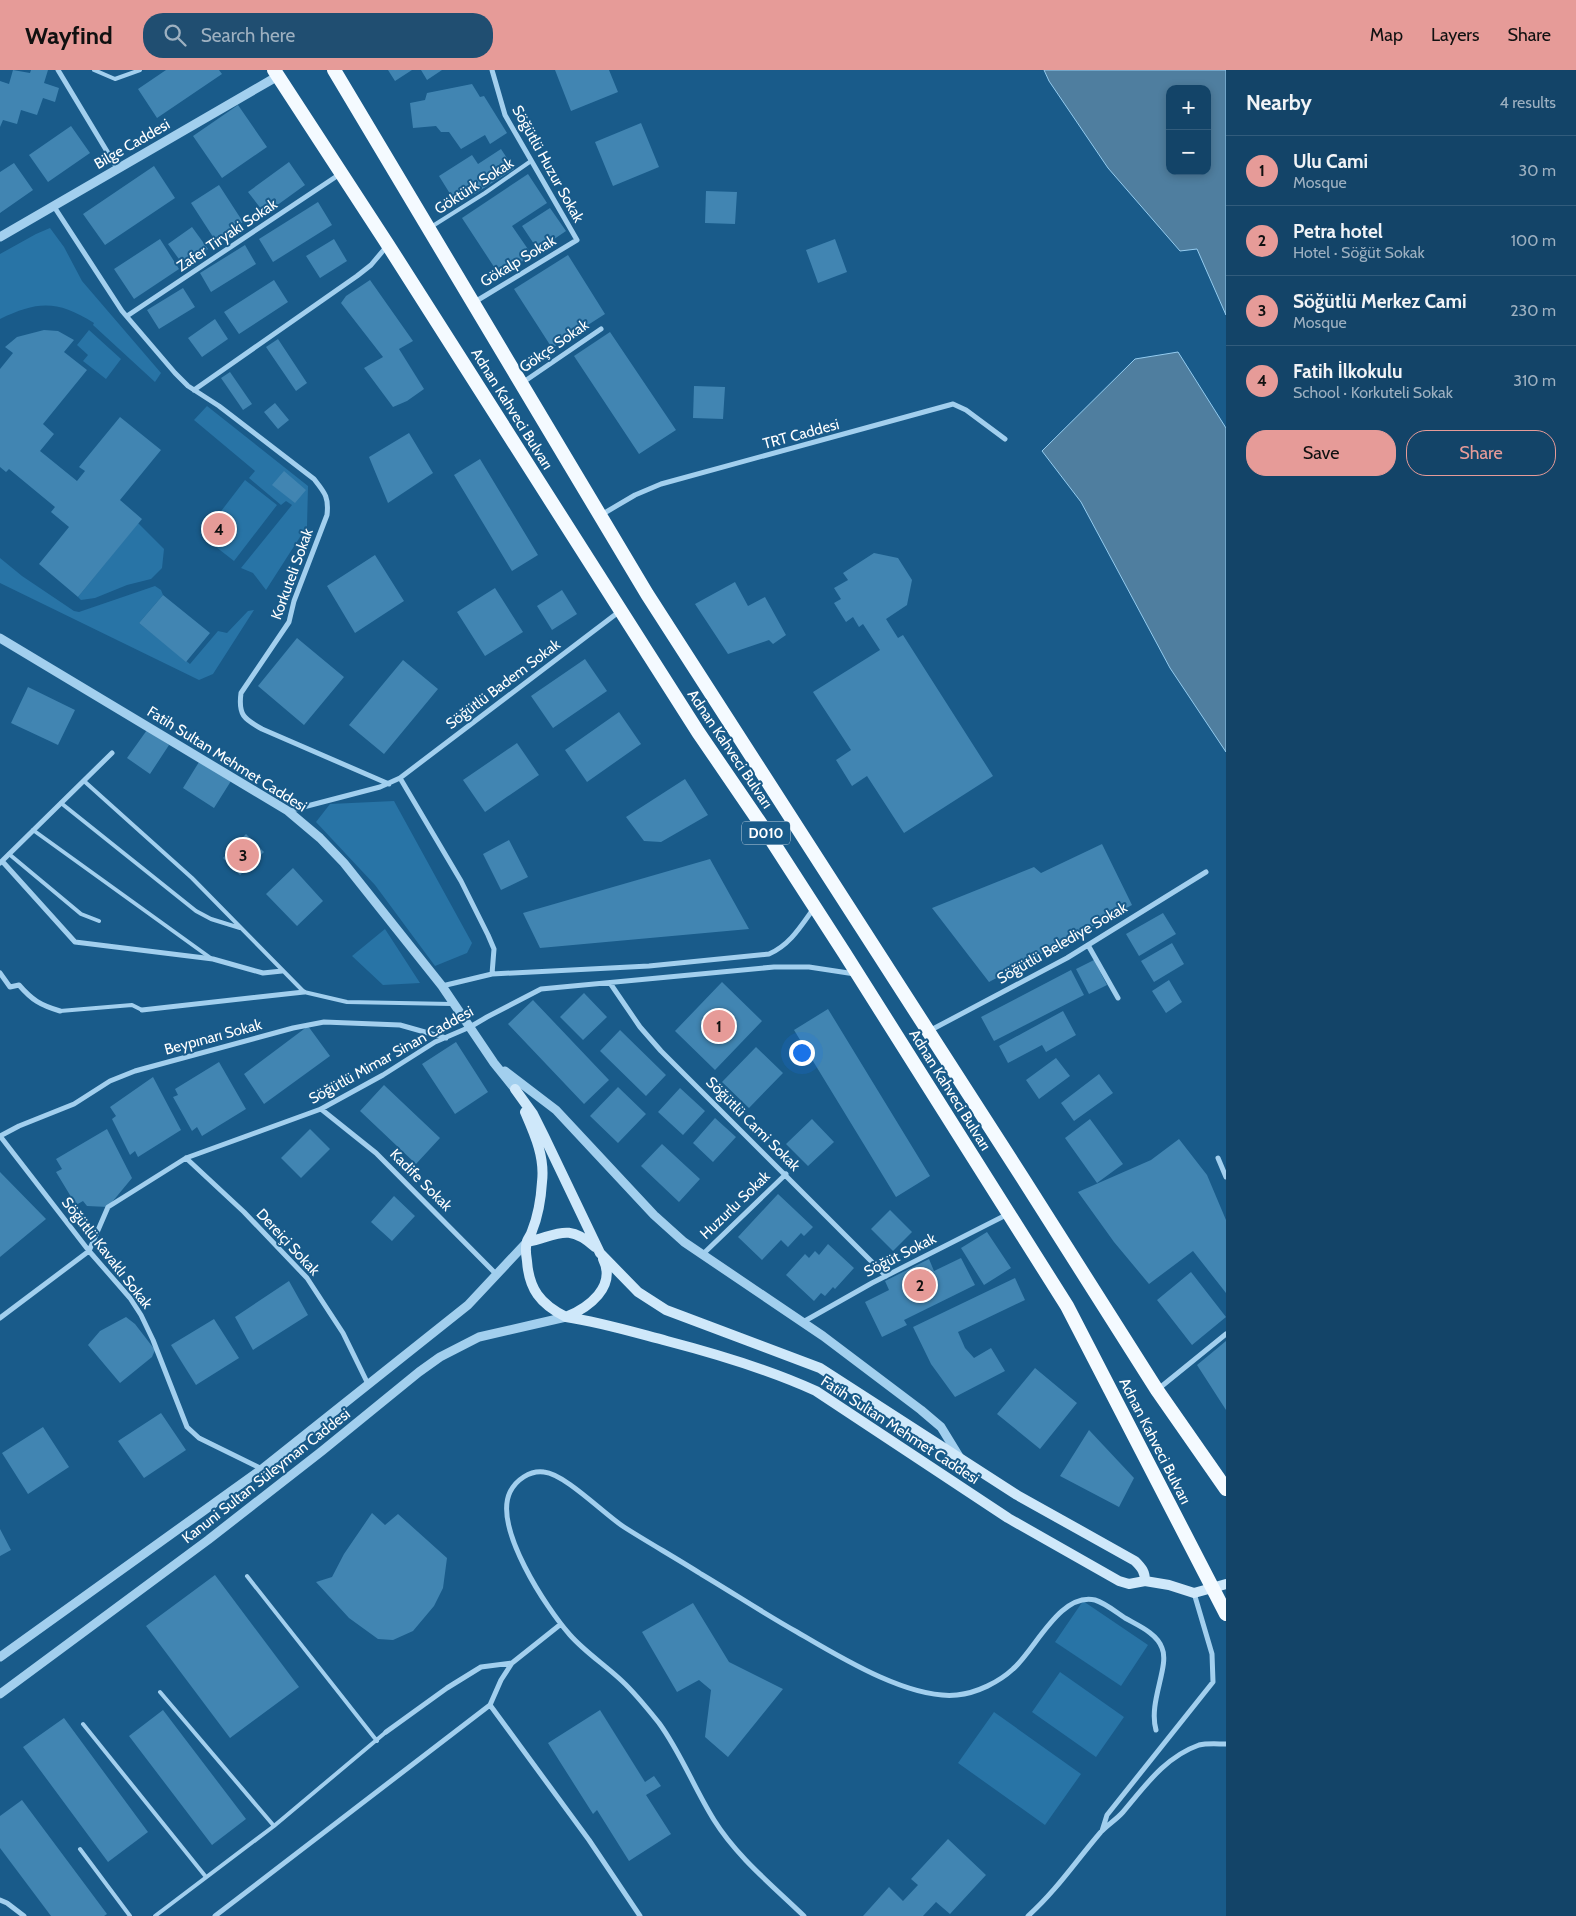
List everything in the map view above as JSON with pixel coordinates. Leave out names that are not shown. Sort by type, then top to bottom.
[{"type":"highway","name":"Adnan Kahveci Bulvarı","points":[[334,70],[647,594],[1157,1390],[1226,1489]]},
{"type":"highway","name":"Adnan Kahveci Bulvarı","points":[[276,73],[388,245],[698,732],[858,975],[1067,1306],[1226,1614]]},
{"type":"main road","name":"Fatih Sultan Mehmet Caddesi","points":[[515,1088],[536,1138],[543,1166],[539,1208],[532,1233],[526,1242],[527,1265],[534,1291],[548,1306],[566,1317],[594,1321],[702,1350],[793,1380],[828,1398],[1008,1518],[1119,1581],[1129,1584],[1145,1581],[1169,1584],[1194,1593]]},
{"type":"main road","name":"Fatih Sultan Mehmet Caddesi","points":[[515,1088],[533,1114],[606,1265],[607,1276],[598,1296],[589,1305],[566,1317]]},
{"type":"main road","name":"Fatih Sultan Mehmet Caddesi","points":[[526,1242],[560,1232],[572,1233],[585,1239],[638,1292],[666,1310],[820,1368],[1017,1495],[1135,1561],[1142,1568],[1145,1581]]},
{"type":"main road","points":[[1194,1593],[1226,1584]]},
{"type":"street","points":[[58,70],[117,168]]},
{"type":"street","name":"Söğütlü Huzur Sokak","points":[[494,71],[505,115],[577,240]]},
{"type":"street","name":"Bilge Caddesi","points":[[0,237],[276,73]]},
{"type":"street","name":"Zafer Tiryaki Sokak","points":[[127,316],[341,173]]},
{"type":"street","name":"Korkuteli Sokak","points":[[53,205],[127,316],[175,373],[194,390],[314,479],[325,492],[328,502],[327,515],[294,601],[289,622],[241,693],[241,713],[248,722],[262,729],[389,784]]},
{"type":"street","name":"Gökalp Sokak","points":[[473,303],[577,240]]},
{"type":"street","points":[[194,390],[357,276],[371,265],[388,245]]},
{"type":"street","name":"Gökçe Sokak","points":[[522,384],[601,329]]},
{"type":"street","name":"TRT Caddesi","points":[[600,515],[635,495],[661,484],[953,404],[966,410],[1005,439]]},
{"type":"street","name":"Söğütlü Badem Sokak","points":[[288,811],[389,784],[400,778],[621,611]]},
{"type":"street","name":"Fatih Sultan Mehmet Caddesi","points":[[0,638],[288,811],[320,838],[344,863],[442,986],[494,1063],[515,1088]]},
{"type":"street","points":[[112,753],[1,862],[75,942],[213,959],[263,973],[282,971]]},
{"type":"street","points":[[400,778],[461,881],[488,935],[494,949],[492,974]]},
{"type":"street","name":"Söğütlü Belediye Sokak","points":[[929,1032],[1088,945],[1206,872]]},
{"type":"street","name":"Söğütlü Mimar Sinan Caddesi","points":[[442,986],[492,974],[649,966],[769,954],[782,949],[796,934],[815,908]]},
{"type":"street","points":[[1088,945],[1118,998]]},
{"type":"street","name":"Söğütlü Mimar Sinan Caddesi","points":[[0,1318],[89,1251],[108,1207],[186,1158],[321,1110],[383,1075],[435,1042],[470,1027],[541,989],[774,967],[809,967],[858,975]]},
{"type":"street","points":[[0,973],[10,987],[19,985],[40,1005],[60,1011]]},
{"type":"street","name":"Söğütlü Cami Sokak","points":[[610,983],[640,1027],[661,1050],[886,1276]]},
{"type":"street","points":[[142,1010],[304,992]]},
{"type":"street","name":"Beypınarı Sokak","points":[[0,1136],[19,1126],[74,1104],[110,1082],[135,1071],[293,1028],[324,1022],[372,1023],[400,1025],[446,1038]]},
{"type":"street","name":"Fatih Sultan Mehmet Caddesi","points":[[494,1063],[556,1110],[654,1215],[684,1242],[803,1322],[921,1410],[941,1427],[960,1458]]},
{"type":"street","name":"Kadife Sokak","points":[[321,1110],[376,1153],[496,1274]]},
{"type":"street","name":"Söğütlü Kavaklı Sokak","points":[[0,1136],[89,1251],[130,1298],[141,1314],[187,1427],[199,1438],[262,1469]]},
{"type":"street","name":"Dereiçi Sokak","points":[[186,1158],[250,1218],[307,1278],[343,1333],[368,1384]]},
{"type":"street","points":[[1218,1158],[1226,1177]]},
{"type":"street","name":"Huzurlu Sokak","points":[[702,1255],[786,1174]]},
{"type":"street","name":"Söğüt Sokak","points":[[803,1322],[886,1276],[1009,1214]]},
{"type":"street","name":"Kanuni Sultan Süleyman Caddesi","points":[[0,1657],[262,1469],[468,1305],[526,1242]]},
{"type":"street","name":"Kanuni Sultan Süleyman Caddesi","points":[[0,1694],[208,1540],[440,1357],[480,1337],[566,1317]]},
{"type":"street","points":[[1157,1390],[1226,1334]]},
{"type":"street","points":[[804,1916],[728,1840],[713,1819],[677,1751],[647,1709],[624,1682],[585,1650],[561,1624],[543,1599],[513,1539],[506,1507],[513,1486],[521,1478],[531,1473],[543,1471],[558,1477],[624,1526],[795,1631],[856,1665],[905,1687],[930,1693],[957,1695],[979,1690],[996,1682],[1012,1671],[1059,1614],[1072,1603],[1081,1600],[1096,1600],[1146,1630],[1163,1648],[1164,1660],[1154,1709],[1153,1721],[1156,1730]]},
{"type":"street","points":[[1102,1831],[1107,1815],[1212,1682],[1214,1669],[1212,1654],[1194,1593]]},
{"type":"street","points":[[215,1916],[490,1704],[501,1680],[512,1663],[561,1624]]},
{"type":"street","points":[[386,1732],[447,1688],[481,1667],[512,1663]]},
{"type":"street","points":[[490,1704],[589,1840],[640,1916]]},
{"type":"street","points":[[1028,1916],[1060,1883],[1102,1831],[1115,1821],[1154,1774],[1174,1758],[1200,1745],[1226,1744]]},
{"type":"street","points":[[0,1900],[24,1916]]},
{"type":"lane","points":[[94,70],[115,79],[140,70]]},
{"type":"lane","name":"Göktürk Sokak","points":[[429,229],[486,193],[531,161]]},
{"type":"lane","points":[[84,781],[192,878],[304,992],[347,1002],[454,1004]]},
{"type":"lane","points":[[61,803],[196,911],[211,919],[240,928]]},
{"type":"lane","points":[[33,830],[213,959]]},
{"type":"lane","points":[[9,854],[81,914],[98,921]]},
{"type":"lane","points":[[60,1011],[132,1005],[142,1010]]},
{"type":"lane","points":[[247,1576],[377,1740]]},
{"type":"lane","points":[[160,1692],[274,1826]]},
{"type":"lane","points":[[83,1724],[206,1877]]},
{"type":"lane","points":[[156,1916],[274,1826],[386,1732]]},
{"type":"lane","points":[[80,1848],[130,1916]]},
{"type":"shaded area","points":[[1044,70],[1226,70],[1226,315],[1197,249],[1180,251],[1108,168],[1049,81]]},
{"type":"shaded area","points":[[50,228],[64,247],[82,281],[161,373],[155,382],[93,325],[94,323],[69,310],[58,307],[37,306],[0,319],[0,254]]},
{"type":"shaded area","points":[[89,330],[121,359],[106,379],[83,361],[88,355],[77,345]]},
{"type":"shaded area","points":[[1178,352],[1226,428],[1226,752],[1170,668],[1081,502],[1042,451],[1135,359]]},
{"type":"shaded area","points":[[207,406],[308,486],[307,526],[266,590],[253,573],[241,568],[292,505],[286,501],[281,505],[249,478],[255,471],[194,420]]},
{"type":"shaded area","points":[[245,480],[277,505],[234,561],[202,536]]},
{"type":"shaded area","points":[[138,523],[164,549],[162,568],[151,579],[127,585],[95,598],[81,600],[78,597]]},
{"type":"shaded area","points":[[0,558],[22,576],[74,611],[79,612],[155,586],[161,590],[163,595],[139,623],[190,664],[218,631],[227,633],[248,611],[254,610],[213,674],[199,680],[0,583]]},
{"type":"shaded area","points":[[394,801],[472,943],[467,953],[435,966],[375,885],[316,822],[330,804]]},
{"type":"shaded area","points":[[385,929],[420,983],[383,985],[352,956]]},
{"type":"shaded area","points":[[1083,1601],[1148,1645],[1121,1686],[1055,1642]]},
{"type":"shaded area","points":[[1060,1672],[1124,1717],[1096,1757],[1032,1712]]},
{"type":"shaded area","points":[[994,1712],[1081,1774],[1045,1825],[958,1763]]},
{"type":"building","points":[[13,70],[30,73],[31,70],[48,70],[44,83],[59,88],[55,102],[43,98],[37,115],[21,110],[17,124],[3,120],[0,127],[0,81],[9,84]]},
{"type":"building","points":[[166,70],[219,70],[222,74],[157,118],[138,89]]},
{"type":"building","points":[[388,70],[412,70],[395,81]]},
{"type":"building","points":[[421,70],[442,70],[427,80]]},
{"type":"building","points":[[555,70],[609,70],[618,92],[571,111]]},
{"type":"building","points":[[472,84],[480,97],[484,96],[507,133],[490,144],[485,135],[461,149],[449,132],[441,132],[436,126],[413,128],[410,103],[425,100],[427,93]]},
{"type":"building","points":[[238,105],[267,147],[222,178],[193,136]]},
{"type":"building","points":[[641,123],[659,167],[613,186],[595,142]]},
{"type":"building","points":[[71,126],[90,153],[48,182],[29,155]]},
{"type":"building","points":[[501,149],[514,169],[457,205],[439,176],[472,155],[478,164]]},
{"type":"building","points":[[289,162],[305,185],[265,214],[248,192]]},
{"type":"building","points":[[14,163],[33,190],[0,213],[0,172]]},
{"type":"building","points":[[154,166],[175,198],[105,245],[83,214]]},
{"type":"building","points":[[528,174],[547,203],[512,226],[532,255],[500,276],[462,218]]},
{"type":"building","points":[[219,185],[243,222],[215,240],[191,203]]},
{"type":"building","points":[[706,191],[737,192],[735,224],[705,223]]},
{"type":"building","points":[[318,202],[332,225],[273,262],[259,239]]},
{"type":"building","points":[[550,208],[566,231],[538,250],[522,226]]},
{"type":"building","points":[[192,227],[208,249],[184,266],[168,244]]},
{"type":"building","points":[[160,239],[179,269],[134,299],[114,269]]},
{"type":"building","points":[[334,239],[347,261],[320,278],[306,256]]},
{"type":"building","points":[[835,239],[847,272],[818,283],[806,250]]},
{"type":"building","points":[[245,245],[256,264],[211,292],[200,273]]},
{"type":"building","points":[[568,255],[605,314],[552,348],[514,289]]},
{"type":"building","points":[[274,280],[288,302],[239,334],[224,312]]},
{"type":"building","points":[[370,280],[413,341],[399,349],[424,389],[407,401],[393,407],[364,368],[383,357],[341,303],[346,296]]},
{"type":"building","points":[[183,288],[195,307],[159,329],[147,310]]},
{"type":"building","points":[[215,319],[228,339],[202,357],[188,338]]},
{"type":"building","points":[[44,330],[58,331],[74,340],[64,352],[87,370],[43,424],[54,434],[40,451],[77,481],[85,471],[79,467],[120,417],[161,450],[120,500],[142,519],[78,597],[39,564],[69,527],[51,512],[55,507],[9,469],[6,472],[0,467],[0,369],[13,353],[5,347],[17,337]]},
{"type":"building","points":[[610,332],[676,430],[639,454],[574,356]]},
{"type":"building","points":[[278,339],[307,383],[296,391],[266,347]]},
{"type":"building","points":[[230,372],[252,404],[243,410],[221,378]]},
{"type":"building","points":[[694,386],[725,387],[723,419],[693,418]]},
{"type":"building","points":[[275,403],[289,420],[278,429],[264,412]]},
{"type":"building","points":[[409,433],[433,473],[388,503],[369,457]]},
{"type":"building","points":[[480,459],[538,555],[512,571],[454,475]]},
{"type":"building","points":[[284,471],[306,490],[295,503],[272,485]]},
{"type":"building","points":[[874,553],[898,558],[912,580],[907,605],[886,619],[898,638],[903,635],[993,776],[904,833],[867,776],[852,786],[836,760],[851,750],[813,692],[880,650],[863,624],[859,627],[853,617],[846,622],[834,603],[841,599],[834,588],[848,580],[843,573]]},
{"type":"building","points":[[375,555],[404,601],[355,633],[327,586]]},
{"type":"building","points":[[735,582],[748,606],[765,597],[786,635],[773,644],[769,640],[728,654],[695,604]]},
{"type":"building","points":[[495,588],[523,632],[485,656],[457,612]]},
{"type":"building","points":[[562,590],[577,614],[552,630],[537,606]]},
{"type":"building","points":[[163,595],[210,633],[186,662],[139,623]]},
{"type":"building","points":[[297,638],[344,677],[304,725],[258,686]]},
{"type":"building","points":[[585,659],[607,691],[553,728],[531,696]]},
{"type":"building","points":[[403,660],[438,689],[384,754],[349,725]]},
{"type":"building","points":[[28,687],[75,710],[58,745],[11,723]]},
{"type":"building","points":[[619,712],[641,744],[587,782],[565,750]]},
{"type":"building","points":[[147,730],[169,745],[150,774],[127,758]]},
{"type":"building","points":[[517,743],[539,775],[485,812],[463,780]]},
{"type":"building","points":[[199,762],[231,781],[214,808],[183,788]]},
{"type":"building","points":[[685,779],[708,815],[661,842],[644,841],[626,817]]},
{"type":"building","points":[[246,834],[264,852],[240,875],[223,858]]},
{"type":"building","points":[[509,840],[528,877],[501,890],[483,854]]},
{"type":"building","points":[[1102,844],[1132,905],[989,982],[932,908],[1034,867],[1041,873]]},
{"type":"building","points":[[710,859],[749,929],[540,948],[523,913]]},
{"type":"building","points":[[293,868],[323,901],[297,926],[266,894]]},
{"type":"building","points":[[1163,913],[1176,934],[1139,956],[1126,934]]},
{"type":"building","points":[[1172,943],[1184,964],[1154,982],[1141,961]]},
{"type":"building","points":[[1094,960],[1107,985],[1089,994],[1076,969]]},
{"type":"building","points":[[1071,970],[1084,995],[994,1041],[981,1017]]},
{"type":"building","points":[[1169,980],[1182,1002],[1166,1013],[1152,991]]},
{"type":"building","points":[[722,982],[762,1021],[715,1070],[675,1031]]},
{"type":"building","points":[[584,993],[607,1017],[583,1040],[560,1017]]},
{"type":"building","points":[[533,1000],[609,1080],[584,1104],[508,1024]]},
{"type":"building","points":[[828,1009],[930,1176],[896,1197],[794,1030]]},
{"type":"building","points":[[1063,1011],[1076,1035],[1046,1052],[1042,1045],[1008,1063],[999,1046]]},
{"type":"building","points":[[308,1026],[330,1056],[264,1104],[244,1074]]},
{"type":"building","points":[[620,1030],[666,1075],[646,1096],[600,1051]]},
{"type":"building","points":[[456,1042],[488,1092],[455,1114],[422,1064]]},
{"type":"building","points":[[756,1047],[783,1073],[749,1108],[722,1082]]},
{"type":"building","points":[[1056,1058],[1070,1076],[1039,1099],[1026,1080]]},
{"type":"building","points":[[219,1062],[246,1109],[202,1136],[197,1127],[192,1131],[173,1097],[178,1095],[175,1089]]},
{"type":"building","points":[[1099,1074],[1113,1093],[1074,1121],[1061,1103]]},
{"type":"building","points":[[153,1077],[181,1130],[138,1157],[135,1151],[130,1155],[112,1119],[116,1116],[110,1107]]},
{"type":"building","points":[[384,1085],[440,1138],[416,1164],[360,1111]]},
{"type":"building","points":[[618,1087],[646,1114],[618,1143],[590,1116]]},
{"type":"building","points":[[680,1088],[705,1111],[683,1135],[658,1112]]},
{"type":"building","points":[[715,1118],[736,1137],[713,1162],[693,1143]]},
{"type":"building","points":[[812,1119],[834,1142],[808,1166],[786,1144]]},
{"type":"building","points":[[1090,1119],[1123,1164],[1097,1183],[1065,1138]]},
{"type":"building","points":[[107,1129],[132,1178],[108,1207],[87,1206],[83,1201],[76,1205],[56,1172],[62,1169],[56,1159]]},
{"type":"building","points":[[310,1129],[330,1149],[301,1178],[281,1158]]},
{"type":"building","points":[[1179,1139],[1207,1175],[1226,1220],[1226,1293],[1193,1251],[1149,1284],[1114,1242],[1078,1192],[1151,1160]]},
{"type":"building","points":[[662,1144],[700,1179],[679,1202],[641,1166]]},
{"type":"building","points":[[0,1172],[46,1219],[0,1257]]},
{"type":"building","points":[[778,1194],[813,1227],[804,1236],[801,1233],[788,1247],[781,1240],[762,1260],[738,1237]]},
{"type":"building","points":[[394,1196],[415,1216],[392,1241],[371,1222]]},
{"type":"building","points":[[890,1210],[912,1232],[893,1251],[871,1229]]},
{"type":"building","points":[[987,1232],[1011,1268],[984,1285],[961,1248]]},
{"type":"building","points":[[828,1244],[854,1268],[835,1289],[833,1287],[825,1296],[821,1293],[814,1301],[786,1275],[805,1254],[809,1258],[815,1251],[819,1255]]},
{"type":"building","points":[[961,1258],[975,1285],[904,1320],[907,1325],[882,1337],[865,1302],[889,1290],[885,1281],[929,1259],[934,1271]]},
{"type":"building","points":[[1191,1272],[1226,1317],[1192,1345],[1157,1300]]},
{"type":"building","points":[[1015,1278],[1025,1300],[958,1332],[965,1348],[974,1358],[991,1348],[1005,1371],[955,1397],[931,1364],[913,1327]]},
{"type":"building","points":[[289,1281],[308,1315],[253,1350],[235,1317]]},
{"type":"building","points":[[126,1317],[135,1324],[155,1350],[152,1357],[120,1383],[88,1345],[100,1331]]},
{"type":"building","points":[[214,1319],[239,1358],[196,1385],[171,1345]]},
{"type":"building","points":[[1226,1341],[1226,1410],[1197,1365]]},
{"type":"building","points":[[1035,1368],[1077,1403],[1040,1449],[997,1414]]},
{"type":"building","points":[[161,1413],[186,1450],[144,1478],[118,1441]]},
{"type":"building","points":[[43,1427],[69,1467],[28,1494],[2,1453]]},
{"type":"building","points":[[1089,1430],[1134,1478],[1119,1507],[1060,1476]]},
{"type":"building","points":[[372,1513],[385,1525],[398,1514],[447,1558],[443,1588],[434,1606],[413,1631],[393,1640],[378,1639],[349,1618],[316,1582],[332,1577],[344,1554]]},
{"type":"building","points":[[0,1529],[11,1550],[0,1556]]},
{"type":"building","points":[[215,1575],[299,1687],[230,1738],[146,1626]]},
{"type":"building","points":[[693,1603],[729,1662],[783,1689],[728,1757],[705,1737],[711,1690],[699,1680],[677,1692],[642,1632]]},
{"type":"building","points":[[163,1710],[246,1819],[212,1845],[129,1736]]},
{"type":"building","points":[[600,1710],[645,1782],[654,1776],[661,1786],[646,1795],[671,1834],[629,1861],[597,1810],[593,1814],[548,1743]]},
{"type":"building","points":[[64,1718],[148,1832],[108,1862],[23,1747]]},
{"type":"building","points":[[22,1800],[107,1914],[104,1916],[51,1916],[0,1848],[0,1816]]},
{"type":"building","points":[[948,1839],[986,1875],[950,1914],[936,1902],[923,1916],[863,1916],[889,1887],[903,1901],[918,1885],[911,1879]]},
{"type":"place","name":"Fatih İlkokulu","points":[[219,529]]},
{"type":"place","name":"Söğütlü Merkez Cami","points":[[243,855]]},
{"type":"place","name":"Ulu Cami","points":[[719,1026]]},
{"type":"place","name":"Petra hotel","points":[[920,1285]]}]
